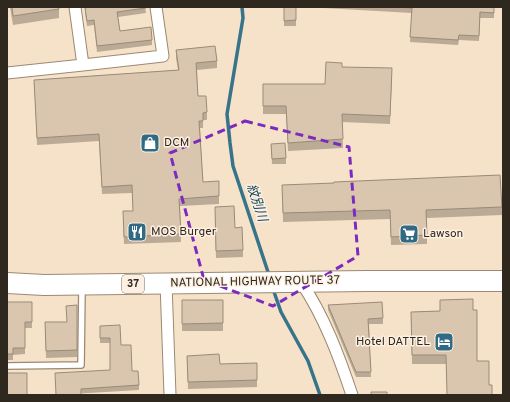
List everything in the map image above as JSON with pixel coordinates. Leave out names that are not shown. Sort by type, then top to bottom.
[{"type":"highway","name":"NATIONAL HIGHWAY ROUTE 37","points":[[7,283],[44,285],[503,281]]},
{"type":"street","points":[[75,7],[83,65]]},
{"type":"street","points":[[7,73],[163,56],[156,7]]},
{"type":"street","points":[[297,282],[312,298],[342,366],[352,395]]},
{"type":"street","points":[[166,283],[170,395]]},
{"type":"lane","points":[[7,366],[81,365],[82,284]]},
{"type":"highlighted area","points":[[245,121],[349,147],[358,256],[273,306],[204,280],[170,153]]},
{"type":"building","points":[[12,7],[59,7],[59,9],[13,16]]},
{"type":"building","points":[[145,7],[146,8],[117,12],[120,31],[151,27],[152,40],[97,46],[94,20],[87,21],[85,8]]},
{"type":"building","points":[[284,7],[296,7],[296,20],[284,21]]},
{"type":"building","points":[[392,7],[494,7],[494,13],[480,12],[479,36],[459,35],[458,40],[410,37],[412,8]]},
{"type":"building","name":"DCM","points":[[215,46],[217,61],[196,63],[198,96],[206,96],[207,112],[203,113],[203,121],[199,121],[203,182],[219,181],[219,196],[179,199],[181,234],[124,237],[123,211],[133,211],[132,185],[102,187],[99,134],[37,138],[34,80],[179,70],[176,50]]},
{"type":"building","points":[[326,62],[342,63],[342,67],[392,68],[390,116],[342,114],[343,139],[288,143],[286,106],[263,106],[263,84],[325,84]]},
{"type":"building","points":[[285,143],[286,158],[272,159],[271,144]]},
{"type":"building","points":[[500,175],[502,207],[426,210],[427,235],[391,237],[390,210],[283,213],[282,185]]},
{"type":"building","points":[[234,206],[235,228],[242,227],[243,250],[216,251],[215,207]]},
{"type":"building","name":"Hotel DATTEL","points":[[473,299],[473,310],[477,310],[477,361],[489,361],[489,385],[492,385],[492,395],[447,395],[446,355],[412,355],[411,312],[440,311],[440,300]]},
{"type":"building","points":[[182,300],[223,300],[223,323],[182,324]]},
{"type":"building","points":[[7,302],[32,302],[32,322],[25,322],[25,348],[13,348],[13,354],[7,354]]},
{"type":"building","points":[[382,302],[383,318],[368,319],[371,372],[356,372],[328,305]]},
{"type":"building","points":[[77,305],[77,350],[46,351],[45,322],[67,322],[66,306]]},
{"type":"building","points":[[120,325],[121,345],[131,345],[132,371],[138,371],[139,385],[81,389],[81,395],[56,395],[55,373],[110,370],[110,338],[100,338],[100,326]]},
{"type":"building","points":[[219,354],[220,364],[257,363],[257,380],[188,382],[187,356]]},
{"type":"building","points":[[7,373],[27,373],[27,395],[7,395]]},
{"type":"building","points":[[371,392],[387,392],[387,395],[371,395]]},
{"type":"waterway","name":"紋別川","points":[[242,7],[243,18],[227,114],[233,166],[269,275]]},
{"type":"waterway","name":"紋別川","points":[[273,289],[281,312],[308,361],[320,395]]},
{"type":"place","name":"DCM","points":[[150,143]]},
{"type":"place","name":"MOS Burger","points":[[137,232]]},
{"type":"place","name":"Lawson","points":[[409,234]]},
{"type":"place","name":"Hotel DATTEL","points":[[444,342]]}]
